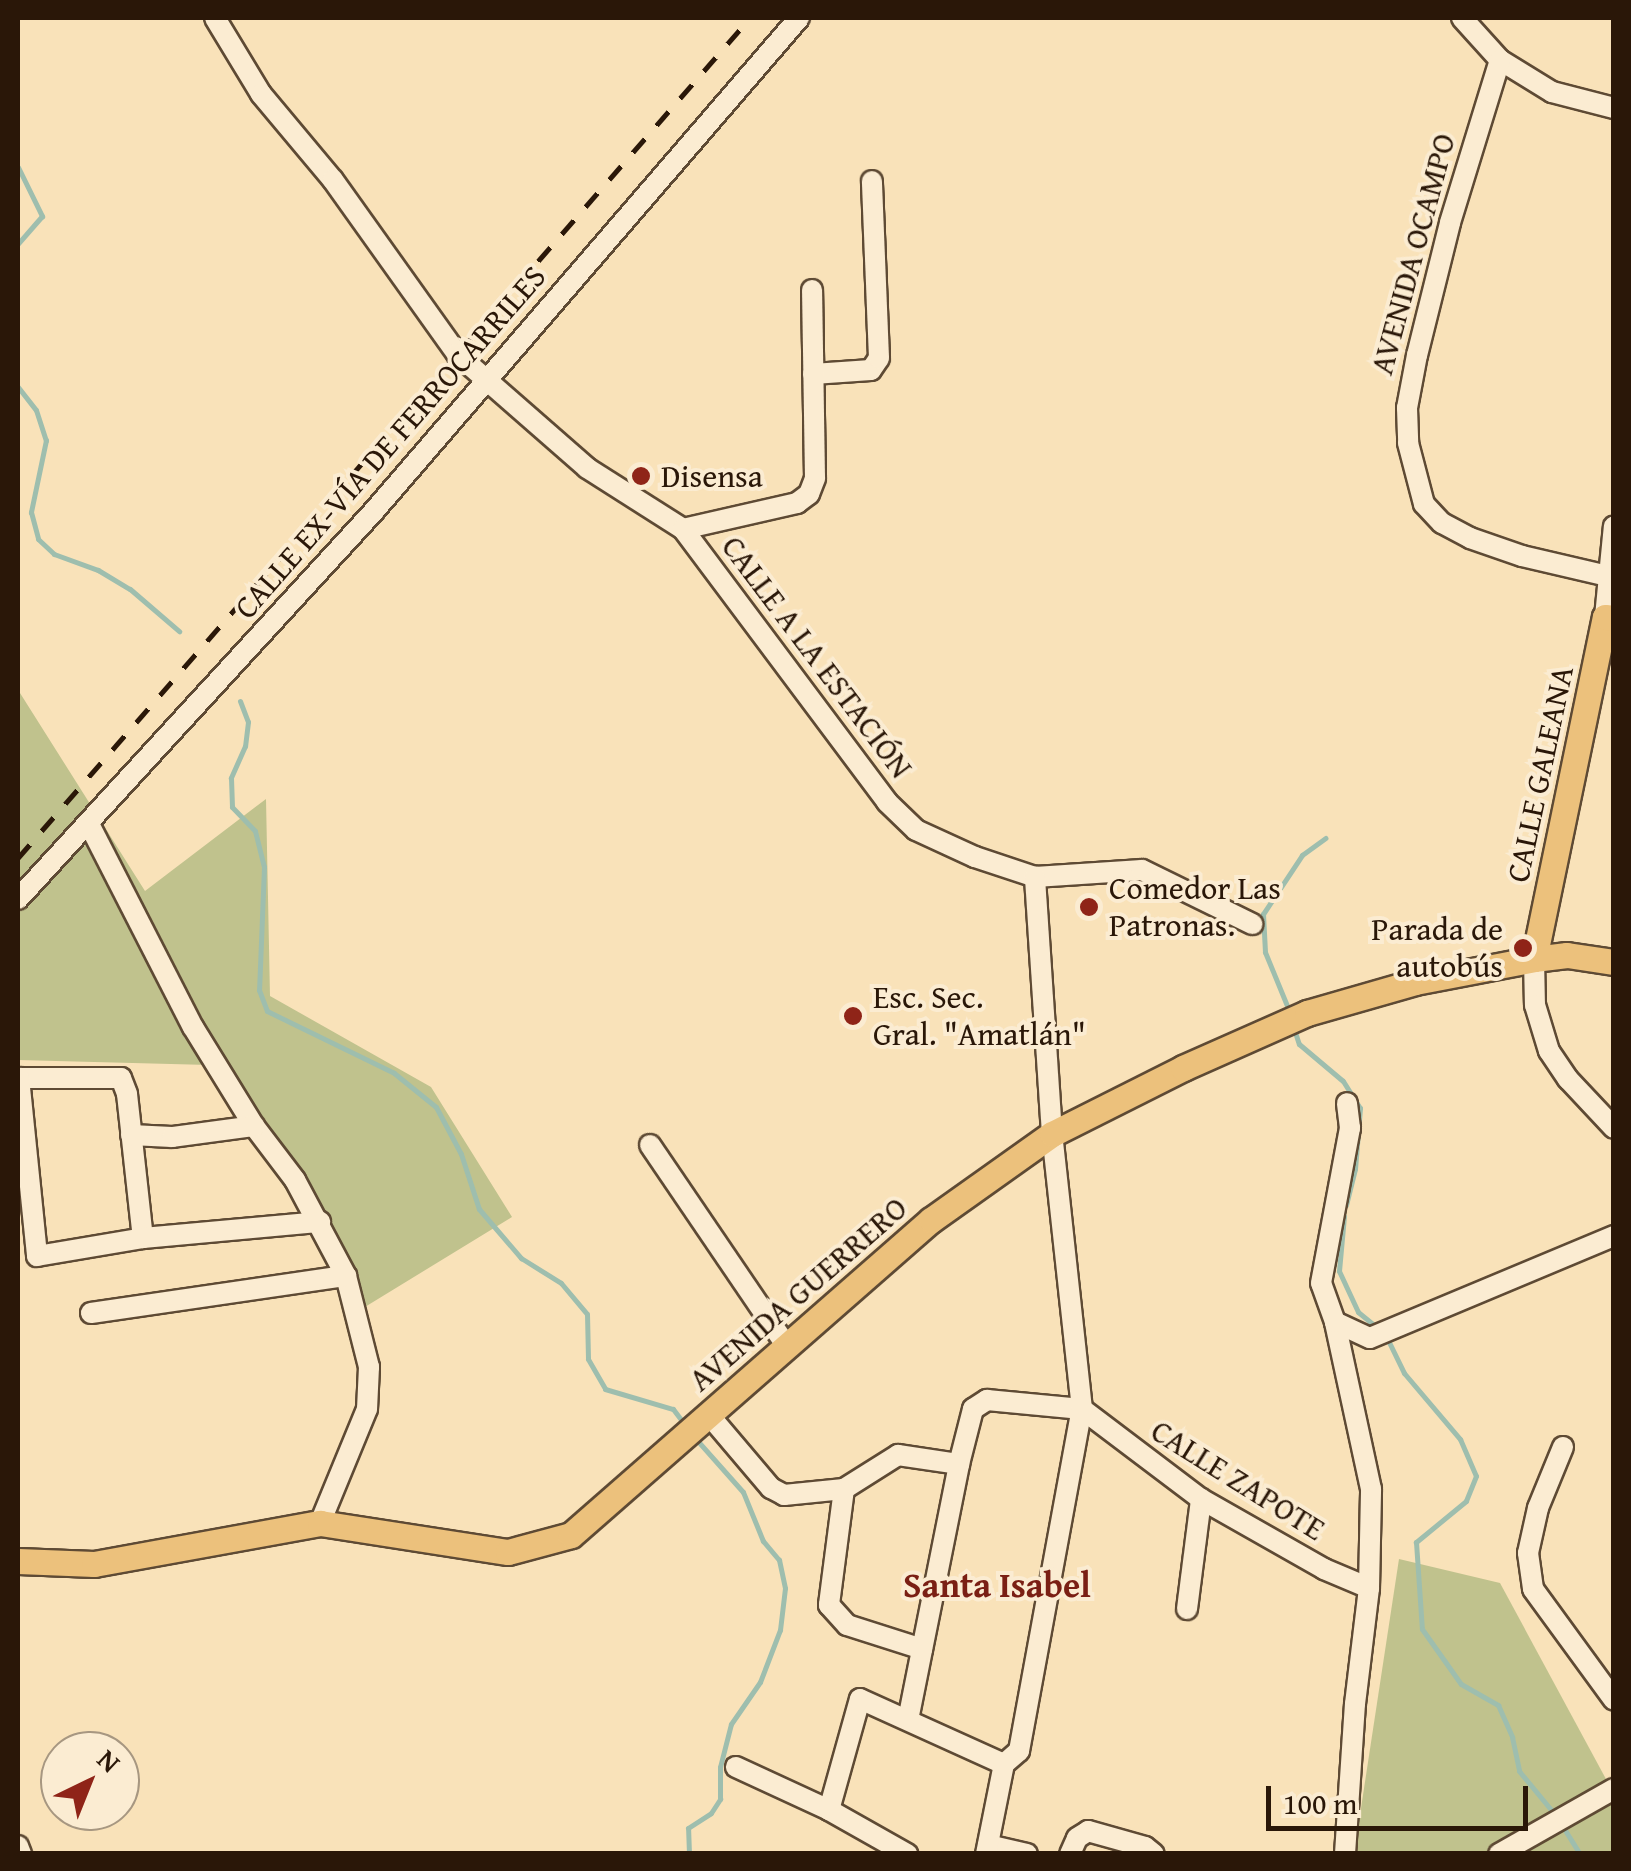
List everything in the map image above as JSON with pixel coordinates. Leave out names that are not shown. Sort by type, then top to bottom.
[{"type":"main road","name":"CALLE GALEANA","points":[[1534,960],[1609,618]]},
{"type":"main road","name":"AVENIDA GUERRERO","points":[[18,1561],[94,1564],[320,1522],[508,1552],[571,1535],[931,1220],[1052,1134],[1308,1013],[1416,982],[1534,960],[1568,955],[1614,962]]},
{"type":"street","name":"CALLE A LA ESTACIÓN","points":[[215,18],[261,94],[334,180],[457,354],[587,468],[683,529],[887,802],[916,830],[975,857],[1036,876]]},
{"type":"street","name":"CALLE EX-VÍA DE FERROCARRILES","points":[[18,899],[90,826],[374,511],[800,18]]},
{"type":"street","points":[[1462,18],[1500,60],[1552,92],[1614,108]]},
{"type":"street","name":"AVENIDA OCAMPO","points":[[1500,60],[1450,224],[1417,355],[1407,408],[1408,443],[1424,504],[1442,523],[1505,550],[1608,576]]},
{"type":"street","points":[[814,374],[872,370],[879,358],[872,181]]},
{"type":"street","points":[[683,529],[798,503],[809,494],[814,478],[812,290]]},
{"type":"street","name":"CALLE GALEANA","points":[[1609,618],[1608,576],[1614,526]]},
{"type":"street","points":[[90,826],[193,1027],[320,1222],[346,1276],[369,1368],[368,1409],[320,1522]]},
{"type":"street","points":[[1027,1854],[987,1849],[1004,1764],[1019,1751],[1082,1410],[1052,1134],[1036,876],[1142,870],[1252,924]]},
{"type":"street","name":"CALLE GALEANA","points":[[1534,960],[1535,1006],[1549,1050],[1577,1090],[1614,1128]]},
{"type":"street","points":[[143,1238],[121,1078],[18,1078],[37,1256],[143,1238],[320,1222]]},
{"type":"street","points":[[1345,1854],[1354,1704],[1369,1588],[1371,1489],[1336,1322],[1320,1283],[1350,1128],[1347,1103]]},
{"type":"street","points":[[131,1135],[172,1137],[254,1126]]},
{"type":"street","points":[[650,1146],[786,1346]]},
{"type":"street","points":[[1336,1322],[1370,1338],[1614,1236]]},
{"type":"street","points":[[91,1313],[346,1276]]},
{"type":"street","points":[[908,1720],[973,1408],[986,1400],[1082,1410]]},
{"type":"street","name":"CALLE ZAPOTE","points":[[1082,1410],[1201,1499],[1324,1569],[1369,1588]]},
{"type":"street","points":[[704,1420],[771,1488],[784,1495],[844,1489],[898,1455],[959,1464]]},
{"type":"street","points":[[1564,1447],[1538,1508],[1528,1552],[1533,1589],[1614,1700]]},
{"type":"street","points":[[844,1489],[829,1605],[847,1625],[922,1648]]},
{"type":"street","points":[[1187,1610],[1201,1499]]},
{"type":"street","points":[[829,1810],[860,1699],[1004,1764]]},
{"type":"street","points":[[736,1767],[829,1810],[872,1844],[908,1854]]},
{"type":"street","points":[[1499,1854],[1614,1789]]},
{"type":"street","points":[[1070,1854],[1076,1838],[1088,1831],[1146,1846],[1154,1854]]},
{"type":"street","points":[[18,1846],[20,1854]]},
{"type":"green space","points":[[20,693],[145,891],[266,799],[270,996],[431,1087],[512,1217],[360,1310],[209,1065],[18,1060]]},
{"type":"green space","points":[[1399,1559],[1500,1583],[1613,1792],[1613,1853],[1354,1854]]},
{"type":"waterway","points":[[18,167],[42,216],[18,244]]},
{"type":"waterway","points":[[18,387],[36,410],[46,440],[31,512],[38,539],[54,554],[98,570],[130,589],[179,631]]},
{"type":"waterway","points":[[240,701],[248,722],[245,746],[231,778],[232,807],[255,831],[264,867],[259,990],[267,1011],[394,1073],[436,1107],[461,1154],[479,1209],[521,1258],[561,1283],[587,1314],[588,1359],[605,1389],[673,1409],[686,1426]]},
{"type":"waterway","points":[[1290,1013],[1265,952],[1263,914],[1302,855],[1325,838]]},
{"type":"waterway","points":[[1294,1029],[1299,1044],[1343,1081],[1360,1108],[1355,1169],[1346,1205]]},
{"type":"waterway","points":[[1344,1216],[1339,1271],[1358,1312],[1380,1330]]},
{"type":"waterway","points":[[1387,1338],[1404,1373],[1460,1439],[1476,1476],[1466,1501],[1416,1542],[1422,1629],[1461,1684],[1498,1705],[1512,1737],[1519,1771],[1557,1817]]},
{"type":"waterway","points":[[689,1854],[688,1828],[711,1813],[720,1799],[720,1767],[731,1724],[760,1682],[780,1630],[785,1588],[779,1560],[763,1541],[743,1492],[695,1438]]},
{"type":"waterway","points":[[1563,1827],[1580,1854]]},
{"type":"railway","points":[[18,858],[750,18]]},
{"type":"place","name":"Disensa","points":[[641,476]]},
{"type":"place","name":"Comedor Las Patronas.","points":[[1089,907]]},
{"type":"place","name":"Parada de autobús","points":[[1523,948]]},
{"type":"place","name":"Esc. Sec. Gral. \"Amatlán\"","points":[[853,1016]]},
{"type":"district","name":"Santa Isabel","points":[[997,1585]]}]
